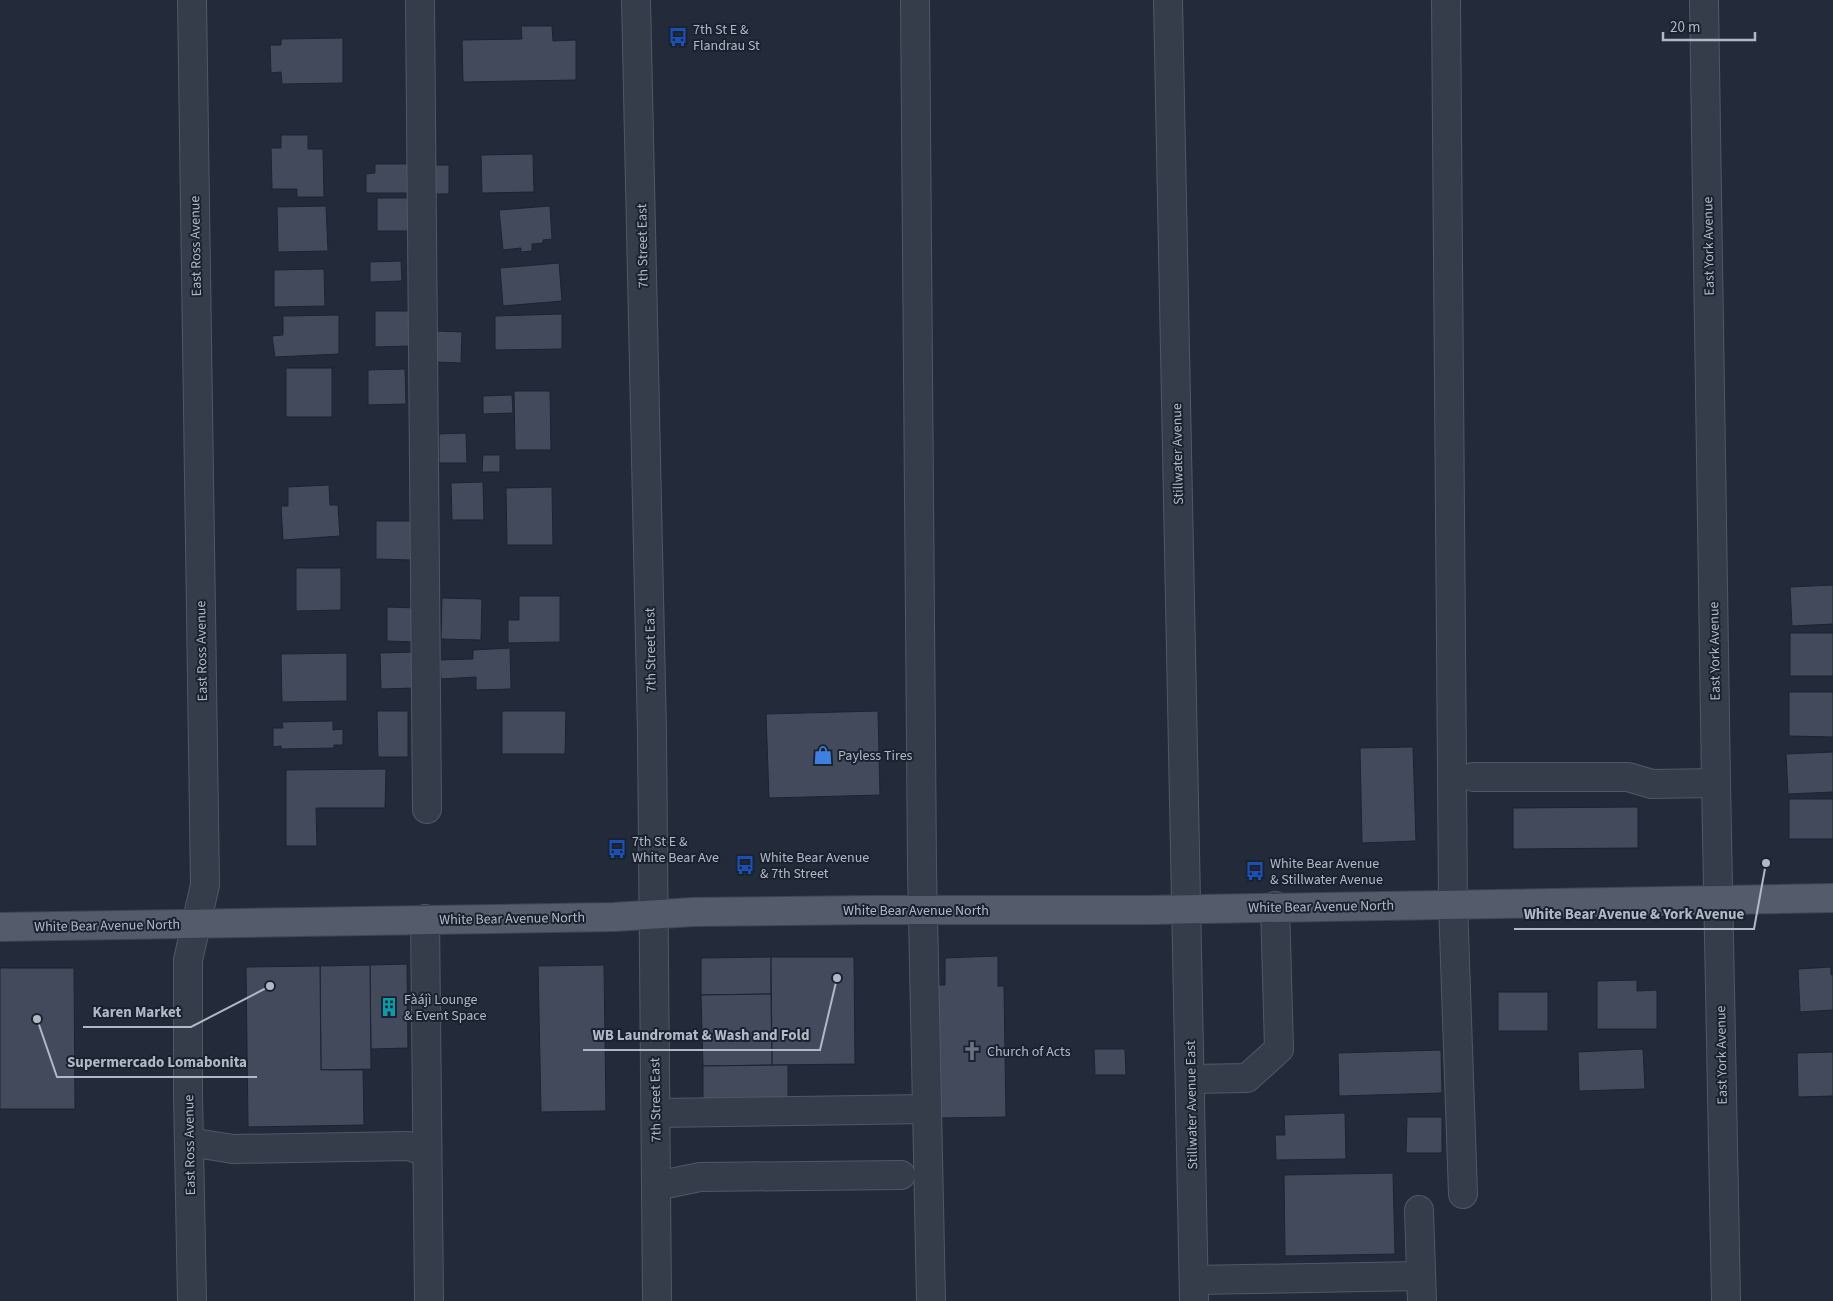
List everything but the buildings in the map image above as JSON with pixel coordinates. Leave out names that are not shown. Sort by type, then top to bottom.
[{"type":"main road","name":"White Bear Avenue North","points":[[0,928],[614,916],[653,913],[1187,909],[1275,906],[1833,898]]},
{"type":"street","name":"East Ross Avenue","points":[[192,0],[204,885],[188,960],[192,1301]]},
{"type":"street","points":[[420,0],[427,809]]},
{"type":"street","name":"7th Street East","points":[[636,0],[651,723],[657,1301]]},
{"type":"street","points":[[915,0],[923,910],[931,1301]]},
{"type":"street","name":"Stillwater Avenue","points":[[1168,0],[1187,909]]},
{"type":"street","points":[[1446,0],[1452,903],[1463,1194]]},
{"type":"street","name":"East York Avenue","points":[[1704,0],[1726,1301]]},
{"type":"street","points":[[1474,777],[1628,777],[1652,784],[1716,783]]},
{"type":"street","points":[[1191,1079],[1247,1078],[1279,1049],[1275,906]]},
{"type":"street","name":"Stillwater Avenue East","points":[[1187,909],[1194,1290]]},
{"type":"street","points":[[425,920],[429,1301]]},
{"type":"street","points":[[656,1113],[927,1109]]},
{"type":"street","points":[[189,1142],[233,1149],[408,1146],[427,1152]]},
{"type":"street","points":[[656,1186],[700,1177],[900,1175]]},
{"type":"street","points":[[1194,1290],[1421,1289],[1419,1210]]},
{"type":"place","name":"7th St E & Flandrau St","points":[[678,37]]},
{"type":"place","name":"Payless Tires","points":[[823,755]]},
{"type":"place","name":"7th St E & White Bear Ave","points":[[617,849]]},
{"type":"place","name":"White Bear Avenue & York Avenue","points":[[1766,863]]},
{"type":"place","name":"White Bear Avenue & 7th Street","points":[[745,865]]},
{"type":"place","name":"White Bear Avenue & Stillwater Avenue","points":[[1255,871]]},
{"type":"place","name":"WB Laundromat & Wash and Fold","points":[[837,978]]},
{"type":"place","name":"Karen Market","points":[[270,986]]},
{"type":"place","name":"Fàájì Lounge & Event Space","points":[[389,1007]]},
{"type":"place","name":"Supermercado Lomabonita","points":[[37,1019]]},
{"type":"place","name":"Church of Acts","points":[[972,1051]]}]
